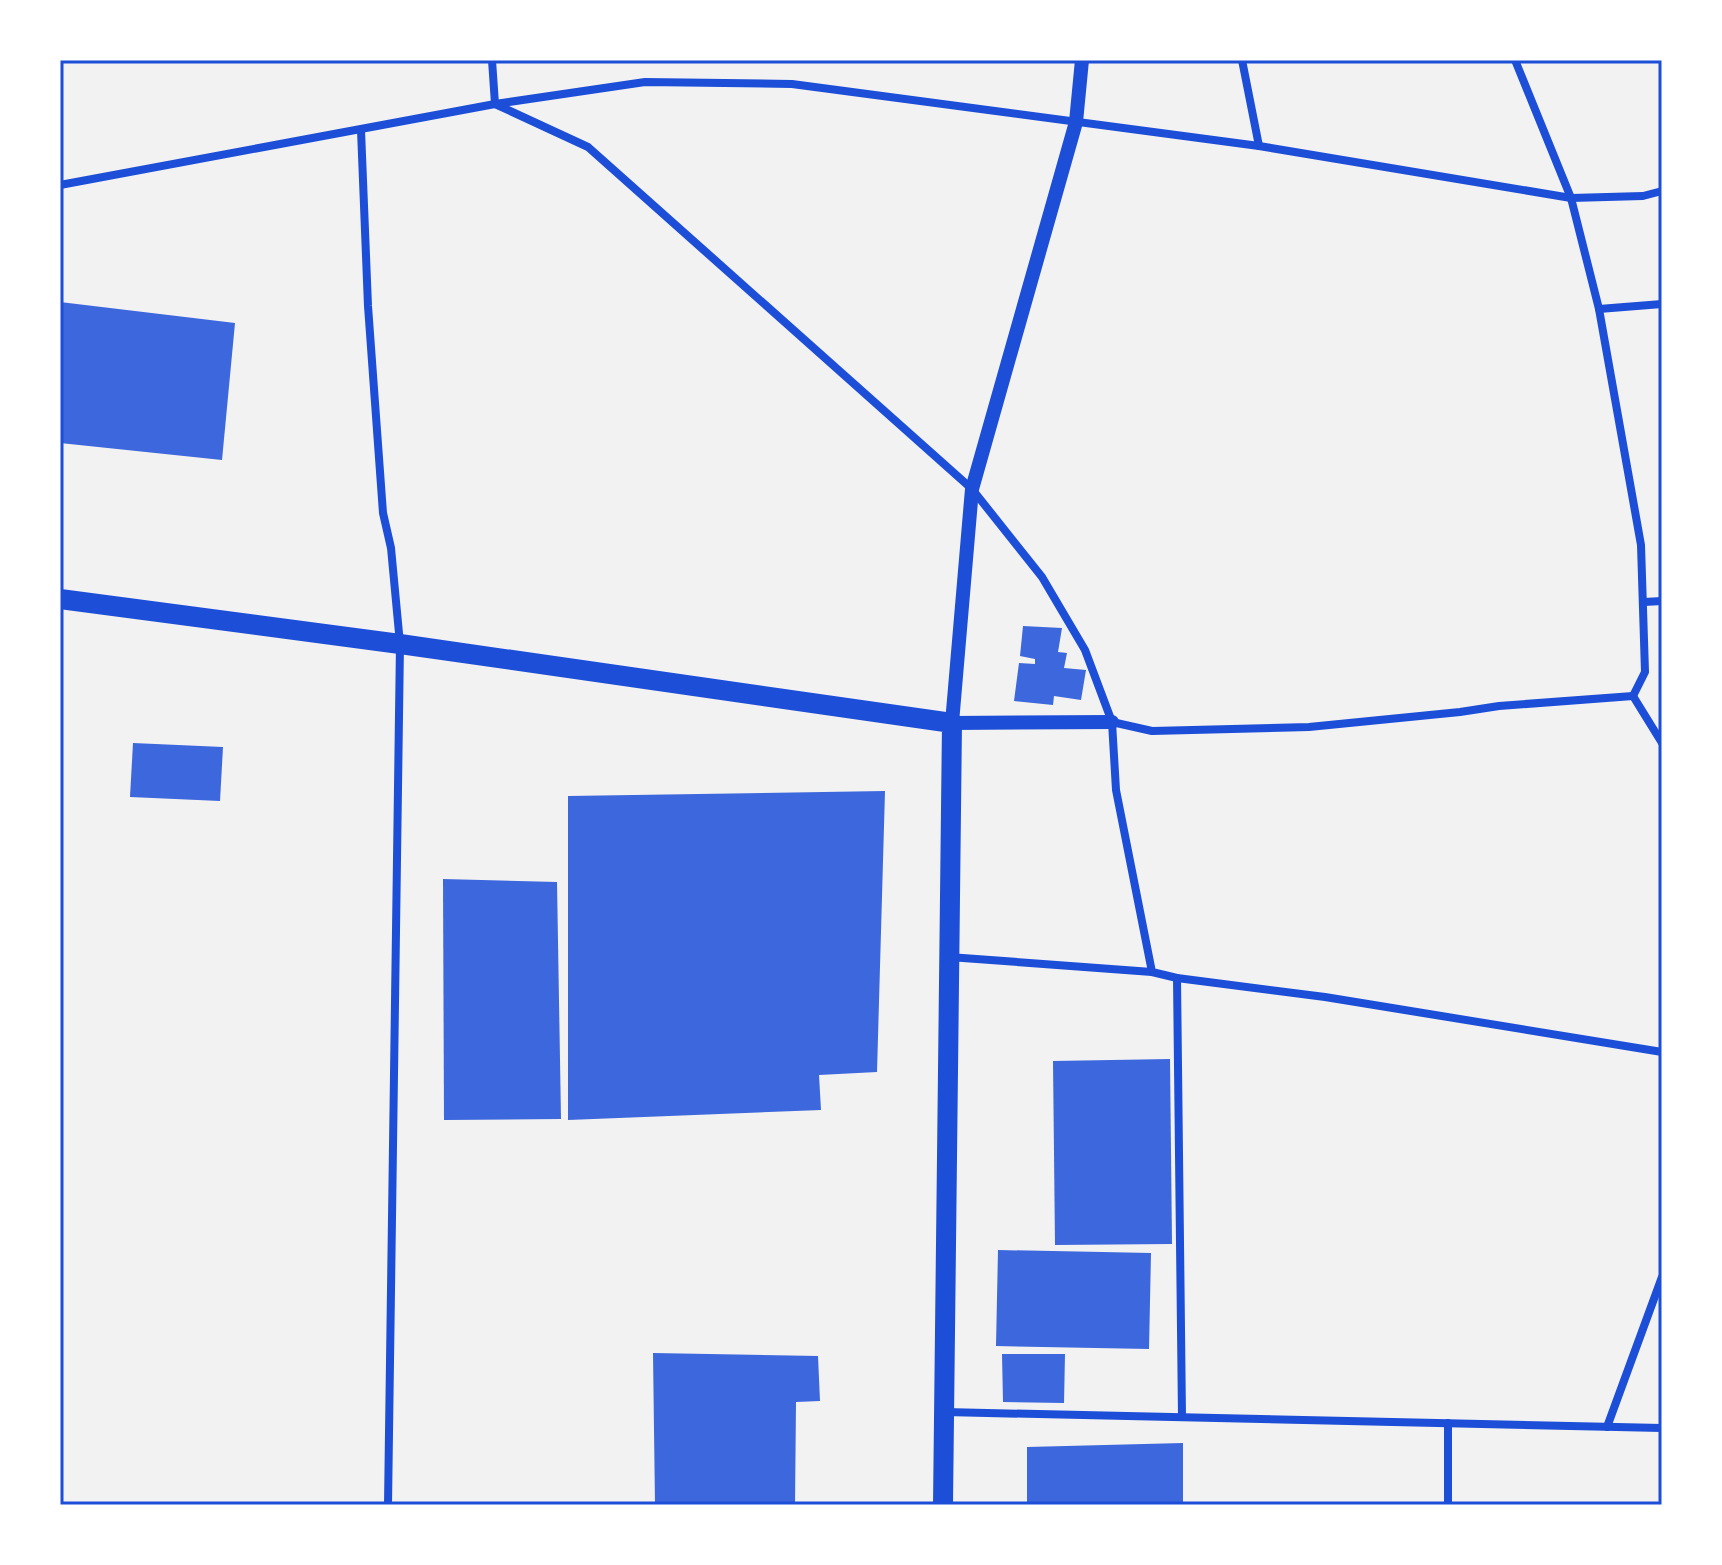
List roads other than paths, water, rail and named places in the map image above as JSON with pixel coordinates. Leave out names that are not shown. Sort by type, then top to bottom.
[{"type":"main road","points":[[60,599],[952,723],[943,1505]]},
{"type":"street","points":[[492,60],[495,104]]},
{"type":"street","points":[[1082,60],[1076,122],[972,489],[952,723],[1112,722],[1152,731],[1309,727],[1499,706],[1633,696]]},
{"type":"street","points":[[1242,60],[1259,146]]},
{"type":"street","points":[[1515,60],[1571,198],[1599,309],[1641,545],[1645,672],[1633,696]]},
{"type":"street","points":[[60,185],[495,104],[645,82],[792,84],[1259,146],[1571,198],[1643,196],[1662,191]]},
{"type":"street","points":[[495,104],[588,147],[972,489],[1042,577],[1085,650],[1112,722],[1116,790],[1152,972]]},
{"type":"street","points":[[361,130],[368,306],[383,513],[391,548],[400,644],[388,1505]]},
{"type":"street","points":[[1599,309],[1662,304]]},
{"type":"street","points":[[1644,602],[1662,601]]},
{"type":"street","points":[[1633,696],[1662,743]]},
{"type":"street","points":[[949,957],[1152,972],[1662,1052]]},
{"type":"street","points":[[1177,978],[1182,1417]]},
{"type":"street","points":[[1607,1427],[1662,1277]]},
{"type":"street","points":[[945,1412],[1662,1428]]},
{"type":"street","points":[[1448,1423],[1448,1505]]}]
